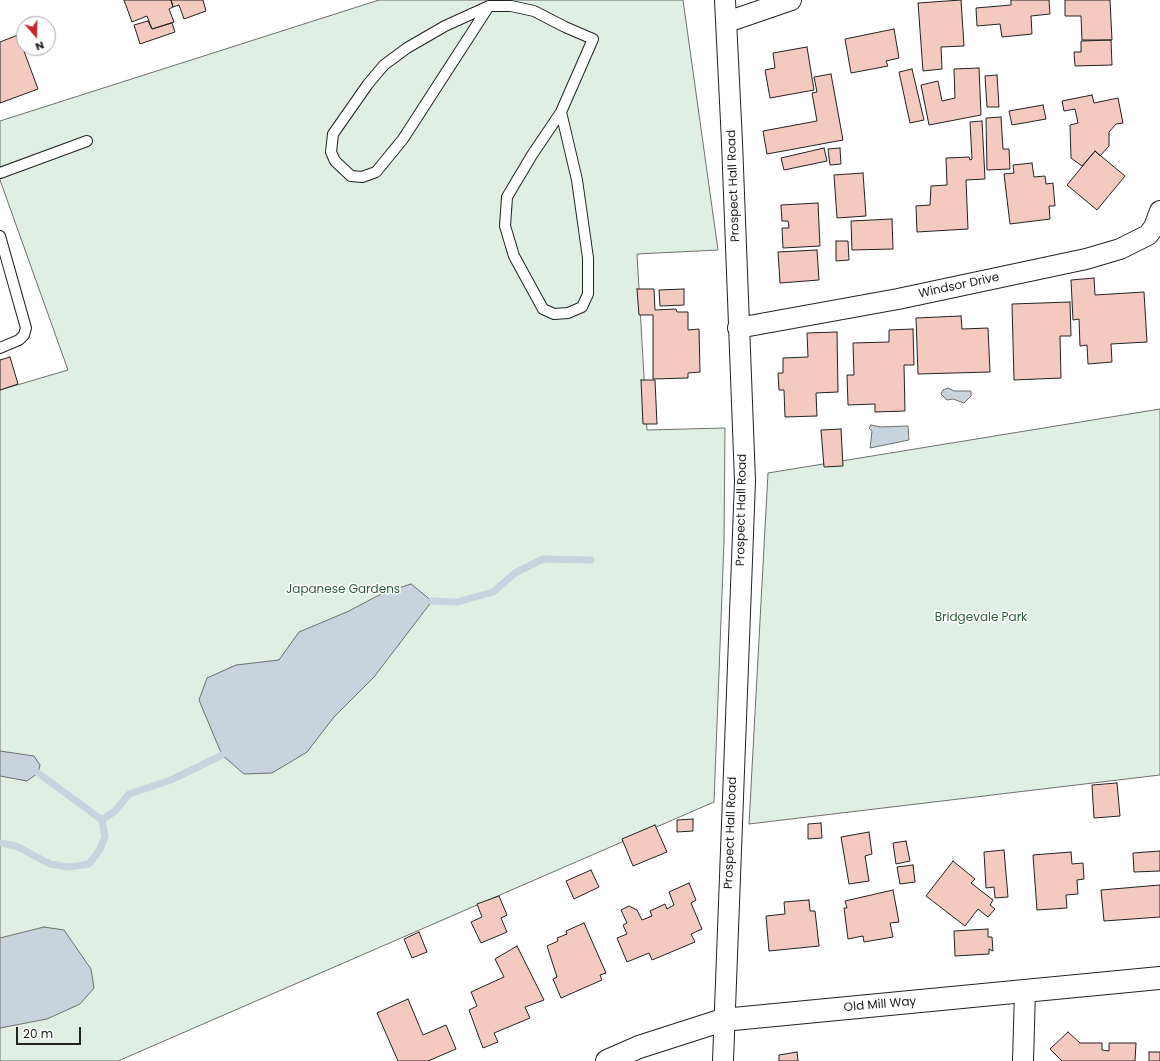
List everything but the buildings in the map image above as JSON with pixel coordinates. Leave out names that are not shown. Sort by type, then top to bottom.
[{"type":"street","name":"Prospect Hall Road","points":[[722,1061],[745,481],[725,0]]},
{"type":"street","points":[[727,22],[791,0]]},
{"type":"street","name":"Windsor Drive","points":[[738,328],[898,299],[1086,259],[1120,250],[1145,237],[1154,227],[1160,211]]},
{"type":"street","name":"Old Mill Way","points":[[607,1061],[639,1047],[723,1020],[1160,978]]},
{"type":"street","points":[[1024,1061],[1025,991]]},
{"type":"lane","points":[[489,6],[403,140],[376,172],[362,177],[351,176],[340,166],[331,152],[333,134],[368,84],[384,65],[407,48],[445,26],[489,6],[511,6],[534,11],[564,27],[593,39],[561,112],[532,155],[507,197],[505,226],[514,256],[543,309],[554,314],[568,313],[582,307],[588,294],[588,258],[577,180],[561,112]]},
{"type":"lane","points":[[0,173],[87,141]]},
{"type":"lane","points":[[0,236],[26,328],[24,335],[19,340],[1,345]]},
{"type":"green space","name":"Japanese Gardens","points":[[379,0],[683,0],[718,250],[637,254],[647,430],[725,428],[724,542],[714,802],[118,1061],[0,1061],[0,390],[68,370],[0,180],[0,121]]},
{"type":"green space","name":"Bridgevale Park","points":[[1160,409],[1160,775],[749,824],[768,473]]},
{"type":"shaded area","points":[[948,388],[954,391],[971,391],[971,396],[964,403],[953,399],[947,400],[941,394],[943,390]]},
{"type":"shaded area","points":[[871,425],[880,427],[908,426],[909,440],[870,448],[872,431],[869,428]]},
{"type":"shaded area","points":[[411,584],[432,601],[374,677],[334,717],[307,752],[272,773],[244,774],[222,755],[199,700],[207,678],[236,665],[279,660],[299,632],[349,611],[381,594]]},
{"type":"shaded area","points":[[0,751],[34,756],[40,765],[38,773],[27,781],[0,776]]},
{"type":"shaded area","points":[[44,927],[64,930],[91,969],[94,988],[80,1004],[47,1019],[0,1028],[0,938]]},
{"type":"waterway","points":[[432,601],[457,602],[493,592],[515,573],[543,559],[591,560]]},
{"type":"waterway","points":[[0,843],[16,846],[50,864],[69,867],[89,864],[99,851],[105,837],[102,820],[115,811],[129,794],[171,780],[222,755]]},
{"type":"waterway","points":[[38,773],[102,820]]}]
